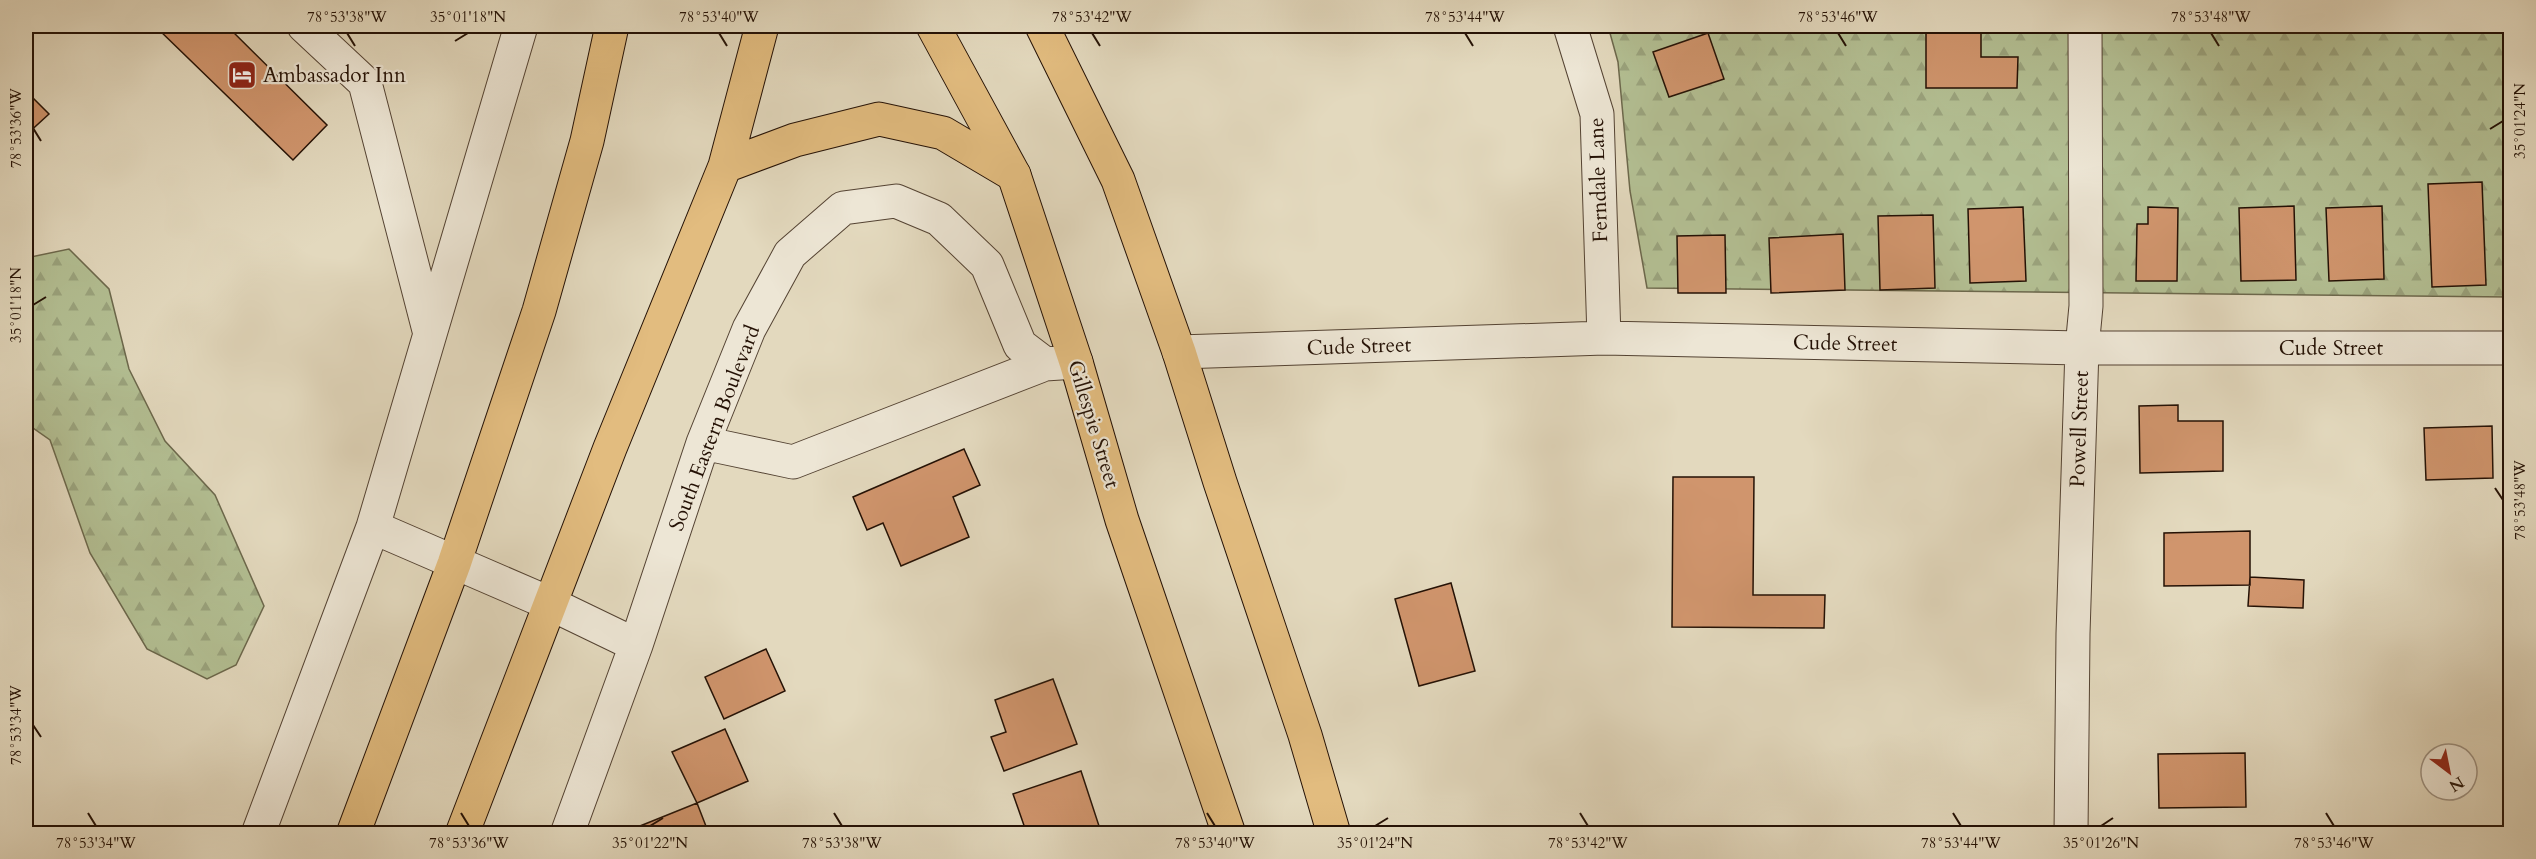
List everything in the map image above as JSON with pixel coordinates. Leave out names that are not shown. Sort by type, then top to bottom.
[{"type":"main road","points":[[353,834],[454,564],[539,311],[587,141],[612,26]]},
{"type":"main road","points":[[462,834],[609,448],[725,166],[762,26]]},
{"type":"main road","name":"Gillespie Street","points":[[933,26],[1014,175],[1060,363],[1122,520],[1229,834]]},
{"type":"main road","points":[[1042,26],[1118,180],[1179,352],[1305,735],[1335,834]]},
{"type":"main road","points":[[725,166],[795,140],[879,119],[943,133],[1014,175]]},
{"type":"street","points":[[304,26],[365,83],[430,335]]},
{"type":"street","points":[[258,834],[373,527],[521,26]]},
{"type":"street","name":"Ferndale Lane","points":[[1570,26],[1598,114],[1604,338]]},
{"type":"street","name":"Powell Street","points":[[2071,834],[2073,634],[2082,348],[2086,306],[2085,26]]},
{"type":"street","name":"South Eastern Boulevard","points":[[567,834],[636,645],[703,443],[749,329],[790,254],[843,208],[896,201],[939,219],[987,265],[1020,345],[1060,363]]},
{"type":"street","name":"Cude Street","points":[[1179,352],[1604,338],[2082,348],[2511,348]]},
{"type":"street","points":[[703,443],[793,462],[1060,363]]},
{"type":"street","points":[[373,527],[551,604],[636,645]]},
{"type":"green space","points":[[1608,26],[2510,26],[2510,297],[1647,288],[1630,191],[1618,62]]},
{"type":"green space","points":[[69,249],[109,289],[129,369],[165,441],[215,495],[264,606],[236,665],[207,679],[147,649],[90,553],[50,440],[26,423],[26,258]]},
{"type":"building","name":"Ambassador Inn","points":[[155,26],[227,26],[327,125],[293,160]]},
{"type":"building","points":[[1926,26],[1981,26],[1981,57],[2018,57],[2017,88],[1926,88]]},
{"type":"building","points":[[1708,33],[1724,79],[1669,97],[1653,52]]},
{"type":"building","points":[[26,91],[49,114],[26,135]]},
{"type":"building","points":[[2482,182],[2486,285],[2432,287],[2428,184]]},
{"type":"building","points":[[2294,206],[2296,280],[2241,281],[2239,208]]},
{"type":"building","points":[[2382,206],[2384,279],[2329,281],[2326,208]]},
{"type":"building","points":[[2023,207],[2026,281],[1970,283],[1968,209]]},
{"type":"building","points":[[2148,207],[2178,208],[2177,281],[2136,281],[2137,224],[2148,224]]},
{"type":"building","points":[[1933,215],[1935,288],[1880,290],[1878,216]]},
{"type":"building","points":[[1843,234],[1845,290],[1771,293],[1769,238]]},
{"type":"building","points":[[1725,235],[1726,293],[1678,293],[1677,236]]},
{"type":"building","points":[[2178,405],[2178,421],[2223,421],[2223,471],[2140,473],[2139,406]]},
{"type":"building","points":[[2492,426],[2493,478],[2426,480],[2424,428]]},
{"type":"building","points":[[964,449],[980,485],[953,497],[969,537],[901,566],[883,523],[867,530],[853,497]]},
{"type":"building","points":[[1673,477],[1754,477],[1753,595],[1825,595],[1824,628],[1672,627]]},
{"type":"building","points":[[2250,531],[2250,585],[2164,586],[2164,533]]},
{"type":"building","points":[[2250,577],[2304,580],[2303,608],[2248,606]]},
{"type":"building","points":[[1451,583],[1475,671],[1419,686],[1395,599]]},
{"type":"building","points":[[766,649],[785,691],[724,719],[705,677]]},
{"type":"building","points":[[1053,679],[1077,744],[1004,771],[991,737],[1006,732],[995,700]]},
{"type":"building","points":[[725,729],[748,781],[697,803],[672,752]]},
{"type":"building","points":[[2245,753],[2246,807],[2159,808],[2158,754]]},
{"type":"building","points":[[1081,771],[1100,829],[1086,834],[1027,834],[1013,794]]},
{"type":"building","points":[[697,803],[709,834],[643,834],[640,826]]},
{"type":"place","name":"Ambassador Inn","points":[[242,75]]}]
